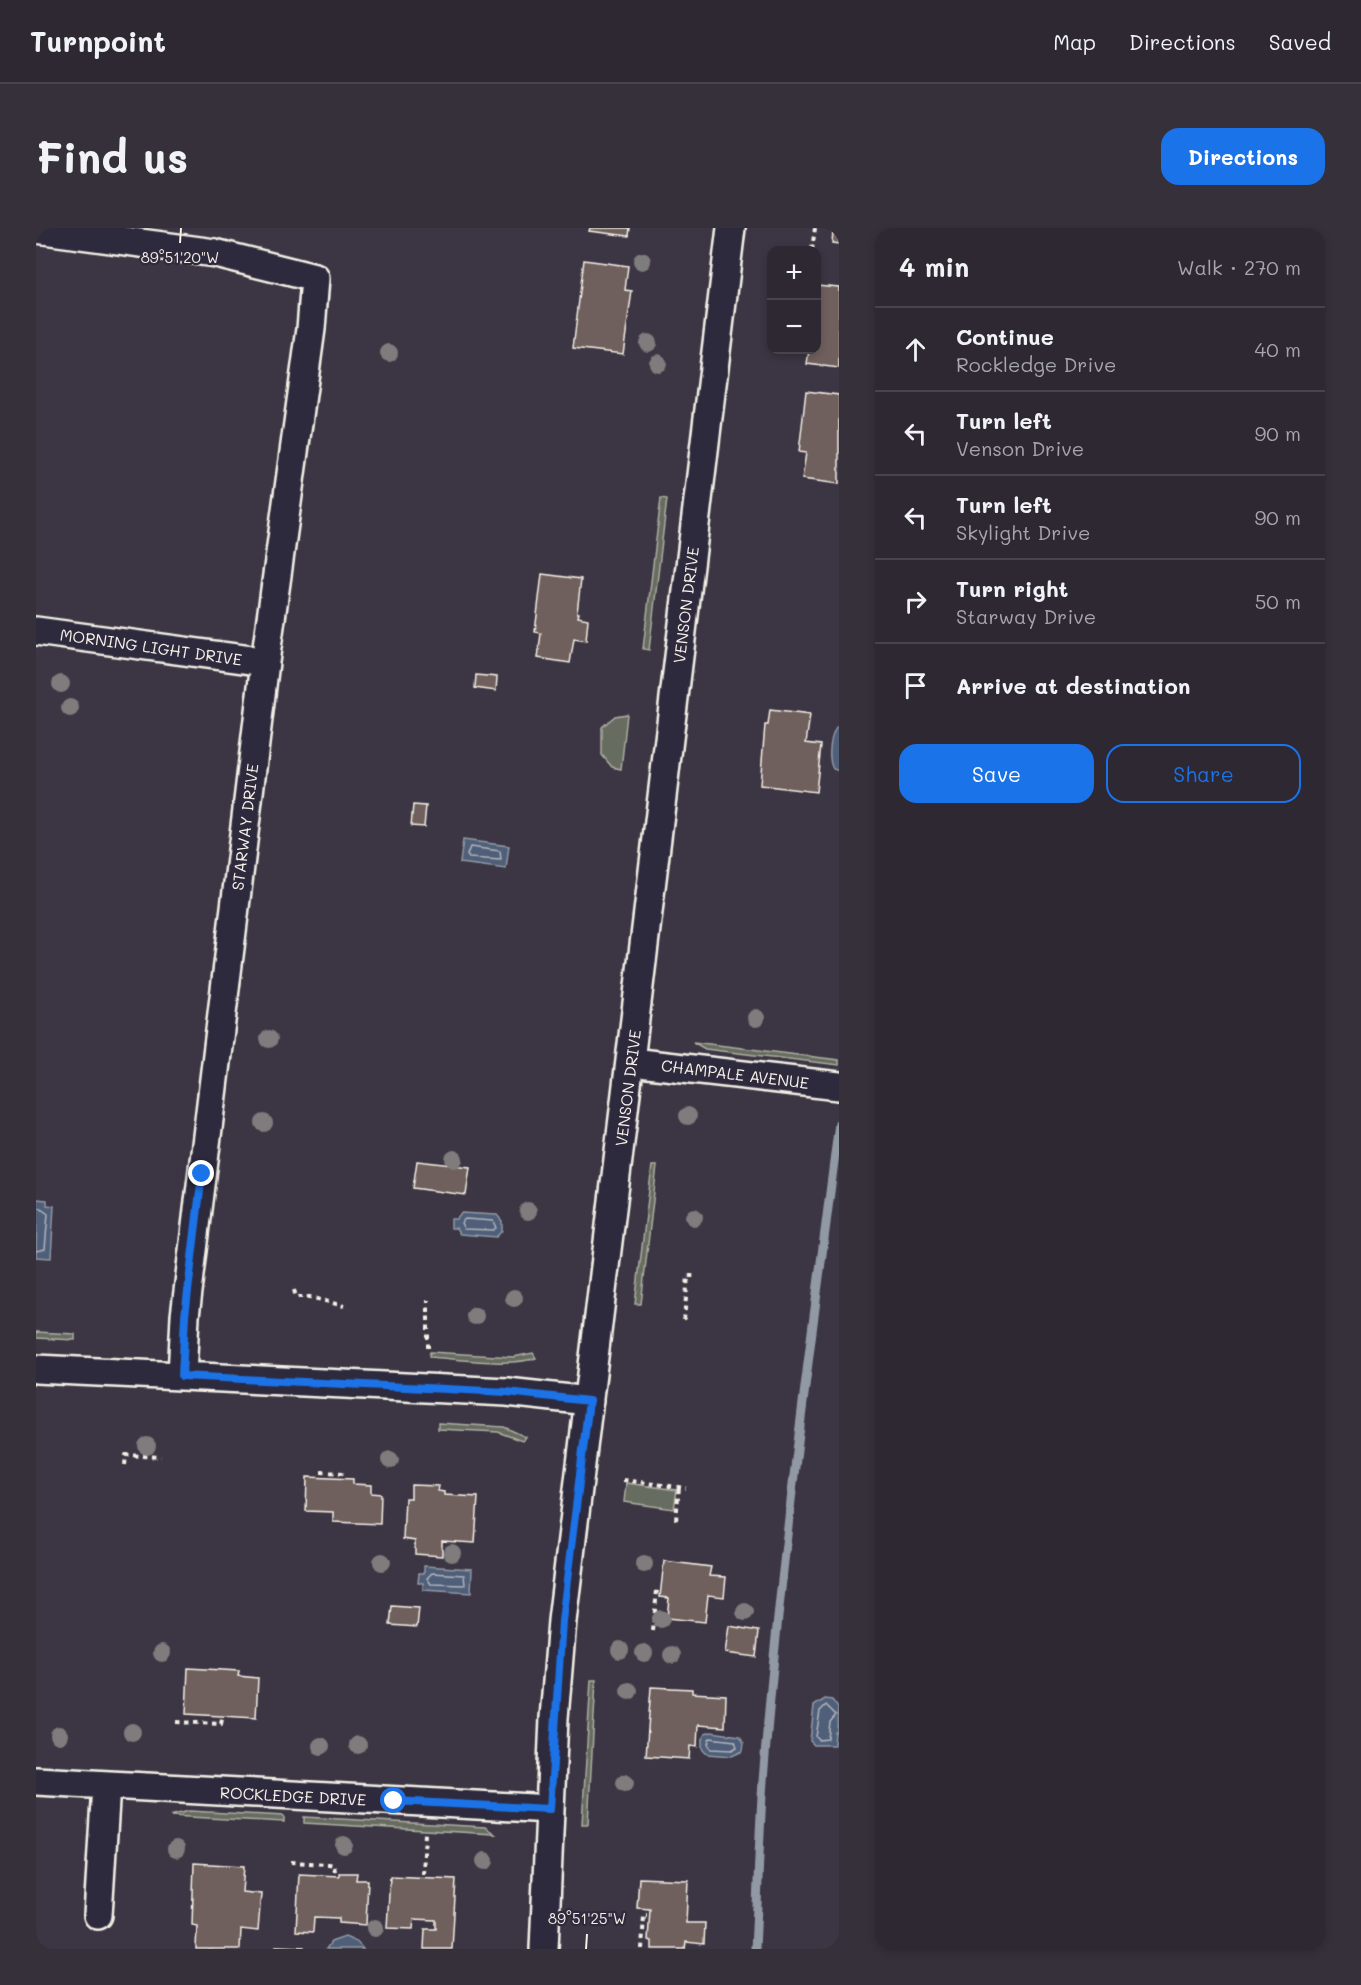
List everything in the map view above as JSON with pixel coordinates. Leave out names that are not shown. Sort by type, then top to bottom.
[{"type":"street","name":"VENSON DRIVE","points":[[544,1949],[562,1621],[731,228]]},
{"type":"street","name":"STARWAY DRIVE","points":[[36,229],[215,253],[315,278],[311,329],[265,662],[185,1316],[182,1376]]},
{"type":"street","name":"MORNING LIGHT DRIVE","points":[[36,631],[265,662]]},
{"type":"street","name":"CHAMPALE AVENUE","points":[[631,1062],[839,1086]]},
{"type":"street","points":[[36,1369],[507,1392],[589,1401]]},
{"type":"street","name":"ROCKLEDGE DRIVE","points":[[36,1781],[550,1809]]},
{"type":"street","points":[[98,1915],[105,1785]]},
{"type":"path","points":[[813,246],[815,228]]},
{"type":"path","points":[[684,1320],[688,1276],[695,1276]]},
{"type":"path","points":[[294,1290],[296,1298],[310,1297],[344,1306]]},
{"type":"path","points":[[428,1300],[428,1348]]},
{"type":"path","points":[[125,1465],[126,1455],[161,1457]]},
{"type":"path","points":[[321,1472],[345,1473],[345,1476]]},
{"type":"path","points":[[623,1480],[686,1488]]},
{"type":"path","points":[[676,1521],[679,1487]]},
{"type":"path","points":[[653,1631],[657,1590]]},
{"type":"path","points":[[176,1722],[222,1724],[222,1719]]},
{"type":"path","points":[[423,1874],[425,1833]]},
{"type":"path","points":[[291,1862],[334,1865],[335,1872]]},
{"type":"path","points":[[642,1949],[644,1914],[647,1915]]},
{"type":"green space","points":[[661,498],[667,499],[649,650],[643,649]]},
{"type":"green space","points":[[627,714],[621,769],[612,767],[602,755],[602,727],[615,716]]},
{"type":"green space","points":[[693,1042],[839,1060],[839,1065],[705,1049]]},
{"type":"green space","points":[[652,1166],[657,1166],[641,1304],[635,1304]]},
{"type":"green space","points":[[36,1332],[75,1334],[75,1340],[36,1338]]},
{"type":"green space","points":[[430,1352],[513,1357],[533,1353],[536,1358],[513,1362],[484,1362],[429,1357]]},
{"type":"green space","points":[[438,1423],[504,1427],[526,1437],[522,1441],[498,1432],[438,1429]]},
{"type":"green space","points":[[626,1483],[677,1490],[674,1509],[624,1502]]},
{"type":"green space","points":[[591,1680],[596,1680],[588,1824],[582,1824]]},
{"type":"green space","points":[[189,1811],[284,1816],[284,1822],[170,1816]]},
{"type":"green space","points":[[304,1817],[485,1827],[495,1834],[304,1823]]},
{"type":"water","points":[[839,725],[839,771],[833,769],[830,752],[833,733]]},
{"type":"water","points":[[463,840],[509,846],[506,869],[460,863]]},
{"type":"water","points":[[37,1199],[47,1200],[47,1205],[54,1206],[51,1258],[36,1257]]},
{"type":"water","points":[[461,1213],[497,1215],[502,1221],[502,1231],[496,1237],[460,1234],[456,1228],[451,1228],[451,1219],[456,1219]]},
{"type":"water","points":[[424,1566],[472,1569],[471,1593],[423,1590],[423,1583],[418,1583],[419,1573],[424,1573]]},
{"type":"water","points":[[825,1699],[832,1700],[838,1708],[834,1745],[814,1745],[810,1741],[814,1706]]},
{"type":"water","points":[[711,1732],[740,1736],[744,1743],[743,1751],[732,1756],[707,1754],[702,1749],[702,1739],[705,1734]]},
{"type":"water","points":[[345,1937],[357,1942],[363,1949],[326,1949],[331,1942]]},
{"type":"building","points":[[590,228],[630,228],[629,236],[589,231]]},
{"type":"building","points":[[827,228],[839,228],[839,244],[832,243],[833,231]]},
{"type":"building","points":[[584,260],[628,266],[625,290],[632,291],[623,354],[573,348]]},
{"type":"building","points":[[821,285],[839,287],[839,368],[807,364],[808,354],[821,354]]},
{"type":"building","points":[[806,391],[839,395],[839,484],[802,479],[806,453],[799,452]]},
{"type":"building","points":[[542,574],[581,579],[577,613],[579,613],[578,617],[588,619],[586,641],[574,639],[570,663],[538,658],[541,633],[535,632]]},
{"type":"building","points":[[476,675],[497,677],[496,691],[475,688]]},
{"type":"building","points":[[770,710],[810,715],[806,743],[821,745],[816,792],[760,785],[765,725],[768,725]]},
{"type":"building","points":[[413,805],[426,806],[424,827],[411,826]]},
{"type":"building","points":[[417,1161],[470,1167],[466,1195],[413,1188]]},
{"type":"building","points":[[307,1477],[353,1479],[353,1484],[371,1485],[371,1493],[381,1494],[380,1524],[333,1522],[333,1512],[306,1511]]},
{"type":"building","points":[[411,1485],[439,1486],[438,1491],[444,1492],[444,1495],[478,1497],[475,1543],[442,1541],[442,1556],[415,1554],[415,1541],[403,1539],[405,1498],[411,1498]]},
{"type":"building","points":[[664,1561],[711,1567],[709,1576],[726,1577],[724,1597],[708,1595],[705,1622],[667,1618],[669,1598],[660,1597]]},
{"type":"building","points":[[392,1606],[419,1608],[417,1627],[390,1625]]},
{"type":"building","points":[[729,1626],[759,1631],[756,1657],[725,1653]]},
{"type":"building","points":[[188,1668],[239,1671],[238,1676],[258,1678],[256,1718],[186,1714]]},
{"type":"building","points":[[651,1687],[692,1689],[692,1693],[726,1695],[725,1727],[698,1725],[697,1747],[690,1746],[689,1759],[646,1756]]},
{"type":"building","points":[[194,1863],[244,1866],[242,1892],[261,1894],[258,1931],[241,1929],[240,1949],[196,1949],[197,1926],[192,1925]]},
{"type":"building","points":[[339,1873],[357,1873],[356,1880],[368,1880],[366,1925],[339,1923],[339,1918],[314,1917],[313,1932],[296,1931],[299,1874],[339,1876]]},
{"type":"building","points":[[390,1876],[456,1879],[452,1949],[424,1949],[425,1929],[436,1929],[436,1920],[414,1919],[413,1929],[387,1928]]},
{"type":"building","points":[[639,1878],[688,1880],[686,1923],[705,1923],[704,1944],[686,1942],[685,1949],[652,1949],[652,1941],[648,1940],[650,1909],[637,1908]]},
{"type":"building","points":[[276,1946],[304,1947],[304,1949],[276,1949]]},
{"type":"waterway","points":[[755,1949],[760,1823],[778,1616],[839,1123]]},
{"type":"route","points":[[202,1174],[185,1316],[182,1376],[507,1392],[589,1401],[562,1621],[554,1718],[550,1809],[394,1801]]}]
